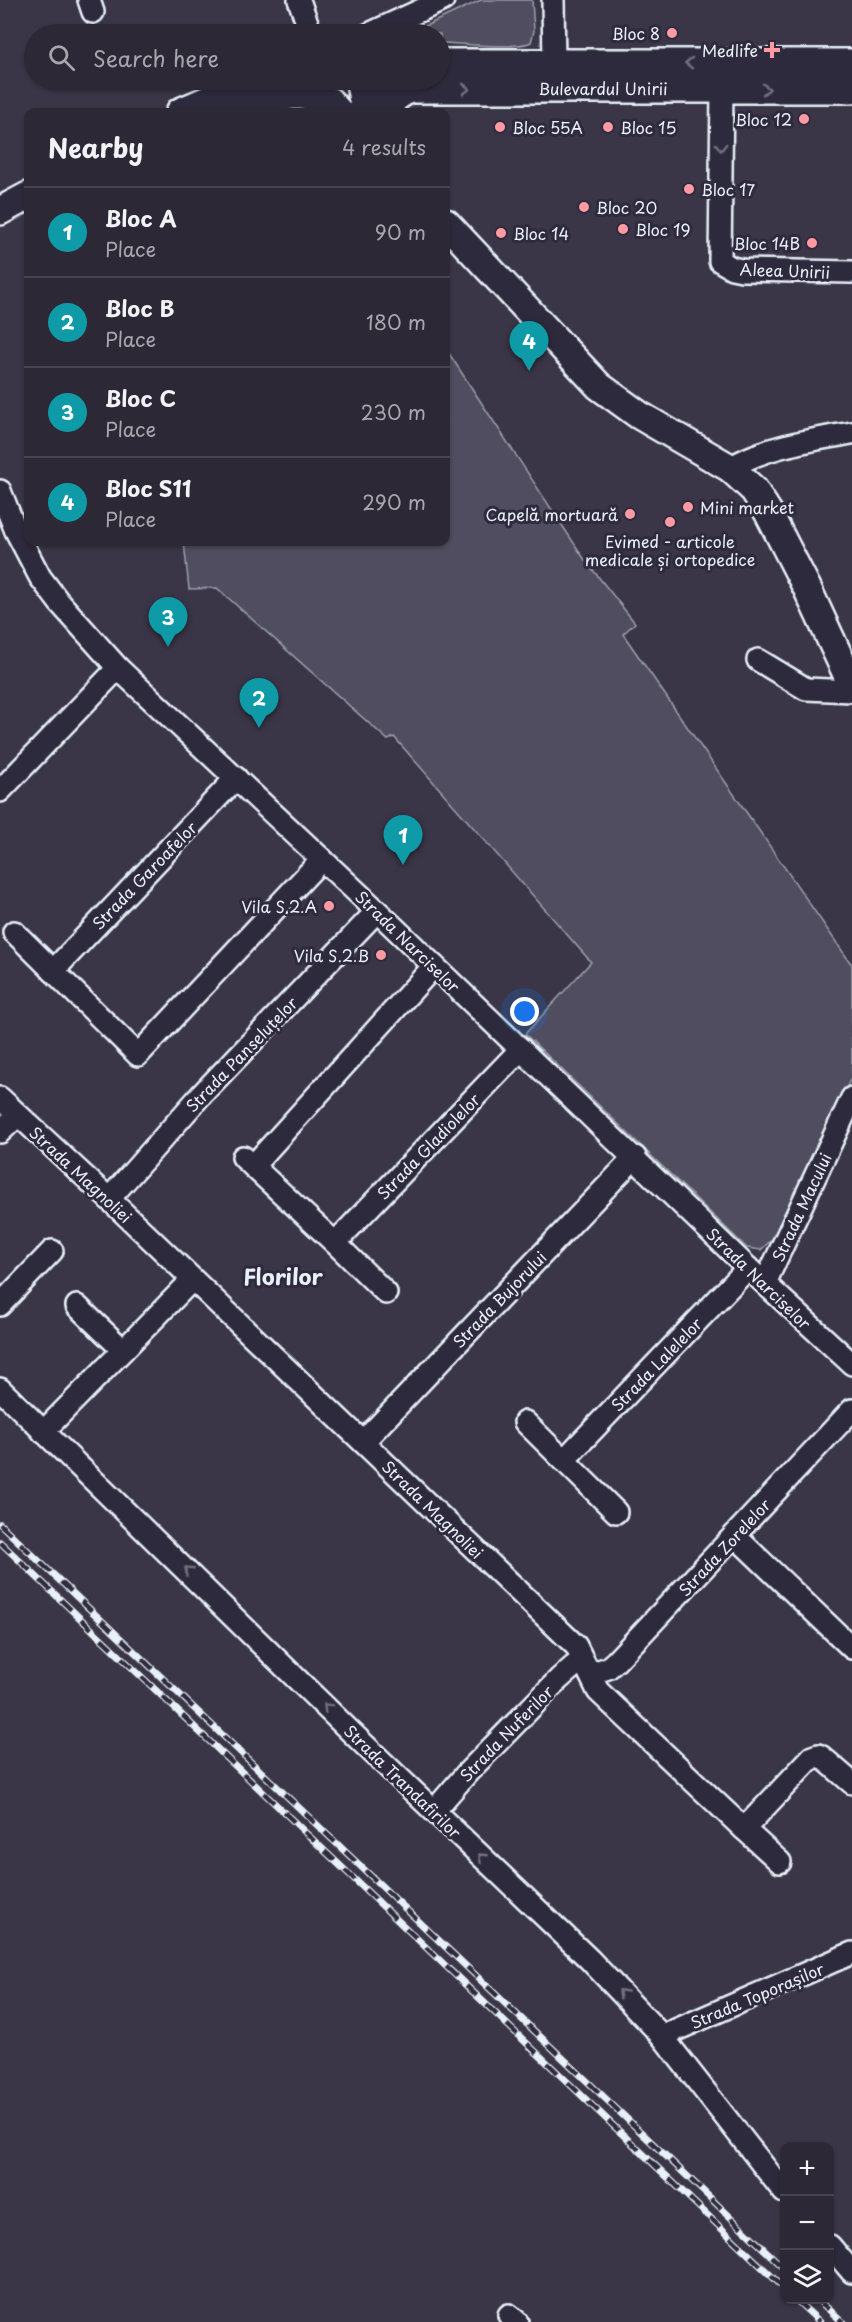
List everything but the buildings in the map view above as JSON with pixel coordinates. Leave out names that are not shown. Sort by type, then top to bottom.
[{"type":"main road","name":"Bulevardul Unirii","points":[[450,63],[554,63],[849,76]]},
{"type":"main road","name":"Bulevardul Unirii","points":[[450,89],[722,88],[849,76]]},
{"type":"main road","points":[[189,108],[232,90]]},
{"type":"main road","name":"Bulevardul Unirii","points":[[363,94],[399,90]]},
{"type":"main road","points":[[388,108],[395,98],[407,90]]},
{"type":"main road","points":[[241,108],[293,96],[347,100],[363,94]]},
{"type":"main road","points":[[0,211],[24,198]]},
{"type":"main road","points":[[450,228],[599,386],[639,415],[730,468],[748,483],[762,501],[807,588],[852,685]]},
{"type":"street","points":[[299,0],[307,24]]},
{"type":"street","points":[[391,24],[443,0]]},
{"type":"street","points":[[553,0],[554,63]]},
{"type":"street","name":"Aleea Unirii","points":[[722,88],[720,261],[736,269],[852,272]]},
{"type":"street","points":[[730,468],[754,455],[771,450],[852,433]]},
{"type":"street","name":"Strada Narciselor","points":[[0,491],[19,539],[40,578],[118,668],[377,911],[748,1268],[852,1364]]},
{"type":"street","points":[[758,660],[806,689],[852,691]]},
{"type":"street","points":[[0,791],[118,668]]},
{"type":"street","name":"Strada Garoafelor","points":[[52,971],[236,778]]},
{"type":"street","points":[[14,932],[138,1055],[322,859]]},
{"type":"street","name":"Strada Panseluțelor","points":[[109,1199],[201,1095],[377,911]]},
{"type":"street","points":[[386,1293],[248,1161],[434,966]]},
{"type":"street","name":"Strada Gladiolelor","points":[[335,1243],[521,1049]]},
{"type":"street","name":"Strada Magnoliei","points":[[0,1098],[109,1199],[576,1646],[598,1691],[780,1862]]},
{"type":"street","name":"Strada Macului","points":[[765,1283],[852,1098]]},
{"type":"street","points":[[0,1132],[18,1115]]},
{"type":"street","name":"Strada Bujorului","points":[[363,1442],[635,1157]]},
{"type":"street","points":[[0,1305],[52,1251]]},
{"type":"street","name":"Strada Lalelelor","points":[[564,1460],[748,1268]]},
{"type":"street","points":[[43,1432],[192,1280]]},
{"type":"street","points":[[77,1306],[123,1350]]},
{"type":"street","name":"Strada Trandafirilor","points":[[0,1389],[589,1959],[662,2036],[780,2187]]},
{"type":"street","name":"Strada Zorelelor","points":[[587,1669],[608,1668],[616,1661],[852,1410]]},
{"type":"street","points":[[525,1422],[616,1512]]},
{"type":"street","points":[[735,1536],[852,1648]]},
{"type":"street","name":"Strada Nuferilor","points":[[434,1811],[467,1773],[559,1678],[574,1666],[587,1669]]},
{"type":"street","points":[[744,1829],[813,1757],[818,1755],[822,1757],[852,1783]]},
{"type":"street","name":"Strada Toporașilor","points":[[662,2036],[852,1953]]},
{"type":"street","points":[[833,2250],[852,2272]]},
{"type":"shaded area","points":[[481,0],[532,0],[534,31],[531,42],[523,44],[500,46],[450,44],[450,24],[429,24]]},
{"type":"shaded area","points":[[450,355],[585,560],[635,623],[623,634],[852,965],[852,1076],[773,1238],[761,1250],[747,1248],[525,1034],[591,962],[394,737],[388,740],[217,588],[189,589],[184,546],[450,546]]},
{"type":"railway","points":[[0,1524],[780,2264]]},
{"type":"railway","points":[[0,1542],[780,2284]]},
{"type":"railway","points":[[800,2304],[820,2322]]},
{"type":"railway","points":[[823,2304],[843,2322]]},
{"type":"place","name":"Bloc 8","points":[[672,33]]},
{"type":"place","name":"Medlife","points":[[772,50]]},
{"type":"place","name":"Bloc 12","points":[[804,119]]},
{"type":"place","name":"Bloc 55A","points":[[500,127]]},
{"type":"place","name":"Bloc 15","points":[[608,127]]},
{"type":"place","name":"Bloc 17","points":[[689,189]]},
{"type":"place","name":"Bloc 20","points":[[584,207]]},
{"type":"place","name":"Bloc 19","points":[[623,229]]},
{"type":"place","name":"Bloc 14","points":[[501,233]]},
{"type":"place","name":"Bloc 14B","points":[[812,243]]},
{"type":"place","name":"Bloc S11","points":[[529,371]]},
{"type":"place","name":"Mini market","points":[[688,507]]},
{"type":"place","name":"Capelă mortuară","points":[[630,514]]},
{"type":"place","name":"Evimed - articole medicale și ortopedice","points":[[670,522]]},
{"type":"place","name":"Bloc C","points":[[168,647]]},
{"type":"place","name":"Bloc B","points":[[259,728]]},
{"type":"place","name":"Bloc A","points":[[403,865]]},
{"type":"place","name":"Vila S.2.A","points":[[329,906]]},
{"type":"place","name":"Vila S.2.B","points":[[381,955]]},
{"type":"district","name":"Florilor","points":[[283,1275]]}]
